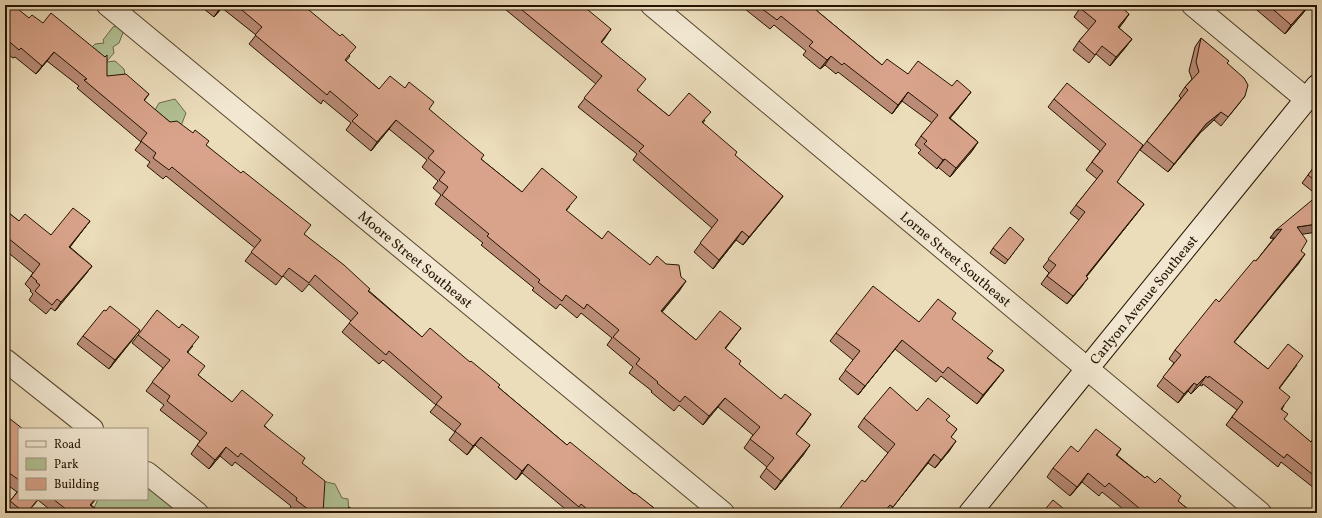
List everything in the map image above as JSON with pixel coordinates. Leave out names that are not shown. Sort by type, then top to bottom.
[{"type":"street","name":"Moore Street Southeast","points":[[108,5],[723,513]]},
{"type":"street","name":"Lorne Street Southeast","points":[[652,5],[1260,513]]},
{"type":"street","points":[[1193,5],[1312,93]]},
{"type":"street","name":"Carlyon Avenue Southeast","points":[[970,513],[1312,93]]},
{"type":"street","points":[[5,360],[91,428]]},
{"type":"street","points":[[148,474],[197,513]]},
{"type":"green space","points":[[119,25],[124,30],[119,43],[113,47],[114,53],[106,62],[115,61],[124,69],[126,81],[108,84],[87,52],[95,44],[104,43],[103,40],[113,27]]},
{"type":"green space","points":[[175,99],[186,113],[181,126],[151,117],[159,103]]},
{"type":"green space","points":[[148,467],[179,512],[178,513],[92,513],[98,500],[148,500]]},
{"type":"green space","points":[[322,481],[335,484],[342,498],[348,499],[349,513],[331,513],[322,507],[318,502]]},
{"type":"building","points":[[5,5],[13,5],[29,18],[32,15],[43,23],[51,13],[105,57],[107,55],[107,76],[126,74],[149,94],[144,100],[170,122],[177,121],[193,133],[195,130],[209,141],[206,145],[241,173],[243,171],[311,225],[304,234],[344,265],[370,289],[368,291],[422,337],[430,328],[500,385],[498,387],[567,445],[570,442],[634,494],[635,493],[654,508],[650,513],[592,513],[581,504],[579,507],[528,464],[522,471],[481,437],[473,446],[455,431],[461,424],[436,404],[442,397],[389,351],[386,355],[349,323],[358,313],[315,275],[309,283],[289,268],[282,277],[251,252],[261,240],[172,167],[169,170],[153,158],[156,153],[141,141],[147,133],[84,80],[87,79],[54,52],[42,66],[21,48],[19,50],[5,38]]},
{"type":"building","points":[[216,5],[223,5],[220,8]]},
{"type":"building","points":[[236,5],[303,5],[340,36],[342,34],[356,47],[345,60],[379,89],[390,76],[405,88],[409,82],[434,102],[429,109],[484,155],[481,159],[522,192],[542,168],[577,197],[566,210],[602,239],[608,231],[650,265],[657,256],[666,264],[679,265],[681,277],[686,281],[661,311],[696,340],[720,311],[741,328],[725,348],[741,361],[739,364],[781,399],[785,394],[811,414],[796,434],[810,445],[781,481],[766,468],[774,458],[750,439],[760,427],[725,398],[709,416],[685,396],[680,402],[636,364],[640,359],[613,337],[619,330],[587,304],[584,309],[566,295],[562,301],[538,282],[540,280],[487,236],[489,234],[442,195],[448,187],[439,180],[445,172],[428,158],[434,151],[396,120],[377,142],[352,121],[358,115],[330,91],[327,95],[255,35],[262,27]]},
{"type":"building","points":[[516,5],[582,5],[611,29],[601,42],[646,79],[637,90],[669,116],[689,93],[711,112],[702,122],[737,152],[735,155],[783,196],[749,237],[742,231],[719,260],[700,243],[718,220],[639,151],[644,146],[584,98],[602,76]]},
{"type":"building","points":[[757,5],[810,5],[882,65],[887,59],[908,74],[918,61],[952,86],[957,80],[971,92],[949,118],[978,142],[956,168],[945,159],[943,160],[924,144],[927,141],[921,136],[938,115],[908,92],[898,105],[844,63],[842,65],[831,56],[827,60],[809,46],[813,42],[781,16],[777,20]]},
{"type":"building","points":[[1083,5],[1119,5],[1129,14],[1118,27],[1132,39],[1116,57],[1102,46],[1095,55],[1079,41],[1096,21],[1080,8]]},
{"type":"building","points":[[1268,5],[1309,5],[1291,25]]},
{"type":"building","points":[[1201,38],[1229,61],[1227,63],[1244,78],[1248,85],[1245,96],[1228,117],[1221,112],[1206,124],[1174,164],[1147,141],[1188,90],[1185,87],[1199,72],[1196,62]]},
{"type":"building","points":[[1067,83],[1143,145],[1117,182],[1144,204],[1086,276],[1088,278],[1073,296],[1047,276],[1056,265],[1048,259],[1085,212],[1076,205],[1103,171],[1092,162],[1106,144],[1054,99]]},
{"type":"building","points":[[1317,163],[1317,182],[1308,175]]},
{"type":"building","points":[[1317,196],[1317,224],[1297,227],[1307,241],[1301,251],[1305,254],[1234,342],[1268,369],[1288,344],[1303,356],[1279,388],[1290,397],[1281,409],[1288,414],[1284,419],[1311,442],[1317,434],[1317,478],[1287,454],[1284,458],[1232,417],[1243,402],[1209,376],[1208,378],[1206,376],[1197,385],[1194,383],[1184,394],[1163,377],[1181,355],[1175,350],[1216,299],[1219,302],[1254,260],[1256,261],[1282,229],[1276,230]]},
{"type":"building","points":[[73,208],[90,221],[69,247],[92,266],[61,302],[57,299],[52,305],[35,291],[40,285],[31,276],[40,264],[8,238],[5,242],[5,210],[19,221],[25,214],[51,235]]},
{"type":"building","points":[[1010,227],[1024,239],[1008,260],[993,248]]},
{"type":"building","points":[[873,286],[919,322],[938,299],[956,313],[952,319],[993,351],[987,358],[1004,370],[983,395],[948,367],[943,373],[902,340],[865,386],[845,370],[860,351],[836,333]]},
{"type":"building","points":[[110,306],[140,330],[115,360],[83,336],[104,310],[106,311]]},
{"type":"building","points":[[157,310],[179,328],[182,324],[199,337],[187,352],[205,366],[198,375],[232,402],[242,390],[273,415],[264,426],[305,458],[302,463],[325,481],[323,513],[313,513],[296,500],[297,498],[241,453],[238,457],[226,447],[215,460],[197,445],[207,433],[167,401],[170,396],[152,382],[170,360],[138,335]]},
{"type":"building","points":[[890,387],[917,411],[928,398],[950,416],[946,420],[957,429],[951,437],[956,441],[941,460],[934,454],[893,507],[890,505],[883,513],[836,513],[862,480],[865,482],[895,444],[864,418]]},
{"type":"building","points":[[5,415],[22,428],[18,428],[18,479],[5,470]]},
{"type":"building","points":[[1096,429],[1121,449],[1116,455],[1145,478],[1147,476],[1155,483],[1160,478],[1181,496],[1178,501],[1193,513],[1145,513],[1109,483],[1105,487],[1088,473],[1077,487],[1053,468],[1071,446],[1078,452]]},
{"type":"building","points":[[18,491],[18,500],[37,500],[27,513],[10,501]]},
{"type":"building","points":[[54,500],[94,500],[90,505],[101,513],[71,513]]},
{"type":"building","points":[[1053,500],[1069,513],[1042,513]]},
{"type":"building","points":[[349,507],[357,513],[344,513]]}]
